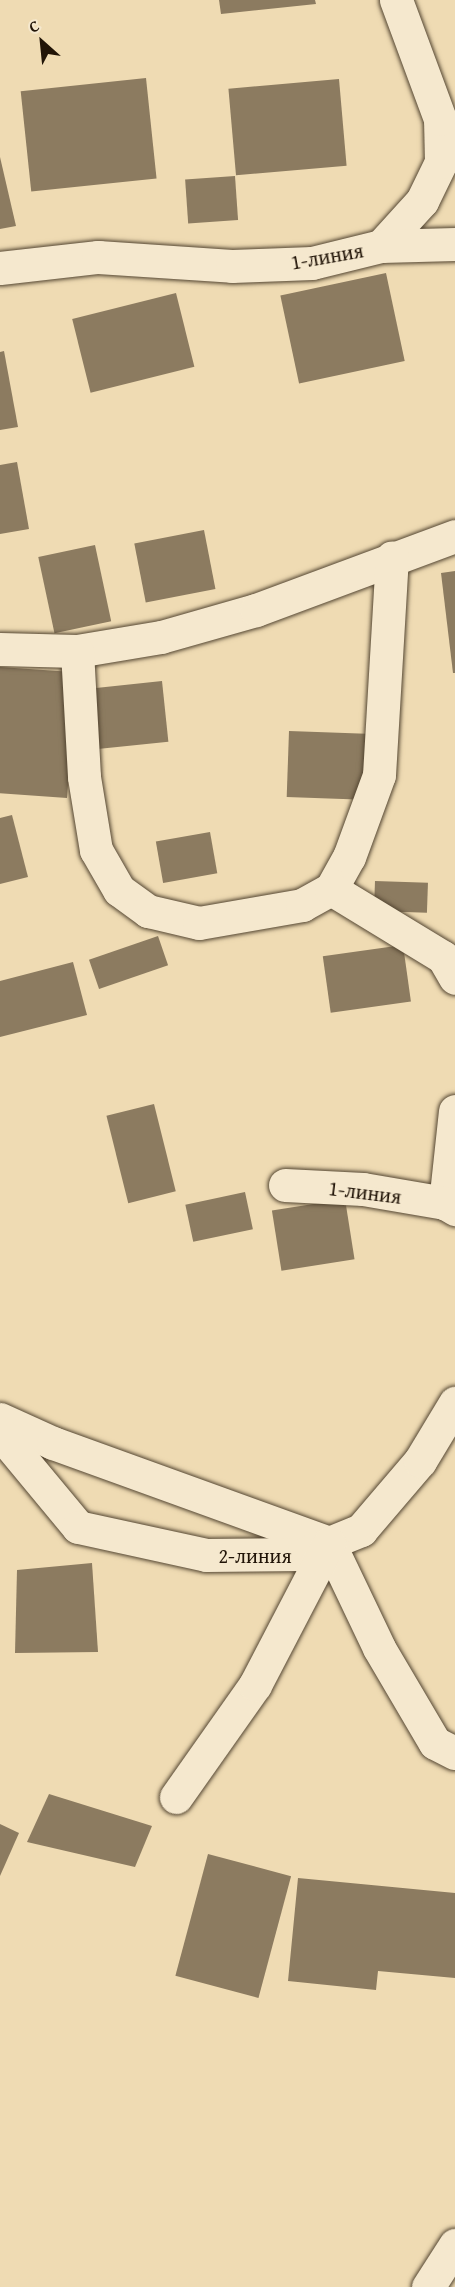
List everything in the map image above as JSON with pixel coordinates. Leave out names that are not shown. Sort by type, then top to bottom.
[{"type":"street","name":"1-линия","points":[[0,268],[98,257],[232,266],[312,263],[381,246],[422,201],[441,162],[440,119],[396,0]]},
{"type":"street","points":[[381,246],[455,244]]},
{"type":"street","points":[[0,649],[77,651],[161,637],[256,610],[392,557],[455,536]]},
{"type":"street","points":[[77,651],[84,777],[96,850],[119,890],[148,911],[199,923],[302,905],[331,889],[349,857],[379,775],[392,557]]},
{"type":"street","points":[[331,889],[443,957],[455,978]]},
{"type":"street","points":[[450,1206],[455,1111]]},
{"type":"street","name":"1-линия","points":[[285,1185],[363,1189],[450,1206]]},
{"type":"street","points":[[0,1419],[53,1443],[329,1543],[361,1530],[420,1461],[455,1403]]},
{"type":"street","name":"2-линия","points":[[0,1433],[78,1527],[206,1555],[303,1554],[329,1543]]},
{"type":"street","points":[[329,1543],[379,1648],[435,1743],[455,1753]]},
{"type":"street","name":"2-линия","points":[[176,1797],[255,1685],[329,1543]]},
{"type":"street","points":[[429,2287],[455,2245]]},
{"type":"building","points":[[219,0],[315,0],[316,4],[221,14]]},
{"type":"building","points":[[146,78],[157,178],[31,192],[21,91]]},
{"type":"building","points":[[339,79],[347,166],[236,175],[228,89]]},
{"type":"building","points":[[0,157],[16,226],[0,229]]},
{"type":"building","points":[[235,176],[238,220],[188,223],[185,179]]},
{"type":"building","points":[[386,273],[405,361],[299,383],[280,295]]},
{"type":"building","points":[[176,293],[194,367],[91,393],[72,319]]},
{"type":"building","points":[[4,351],[18,427],[0,430],[0,352]]},
{"type":"building","points":[[17,462],[29,529],[0,534],[0,465]]},
{"type":"building","points":[[204,530],[215,589],[146,602],[134,544]]},
{"type":"building","points":[[95,545],[111,621],[54,633],[38,557]]},
{"type":"building","points":[[455,571],[455,673],[453,673],[441,573]]},
{"type":"building","points":[[0,667],[76,672],[67,798],[0,793]]},
{"type":"building","points":[[162,681],[168,742],[98,749],[91,688]]},
{"type":"building","points":[[289,731],[366,734],[364,800],[287,797]]},
{"type":"building","points":[[12,815],[28,877],[0,884],[0,818]]},
{"type":"building","points":[[210,832],[217,873],[163,883],[156,842]]},
{"type":"building","points":[[375,881],[428,883],[427,913],[374,911]]},
{"type":"building","points":[[158,936],[168,965],[99,989],[89,960]]},
{"type":"building","points":[[403,945],[411,1001],[331,1013],[323,956]]},
{"type":"building","points":[[73,962],[87,1015],[0,1037],[0,981]]},
{"type":"building","points":[[154,1104],[176,1191],[128,1203],[106,1116]]},
{"type":"building","points":[[245,1192],[253,1229],[193,1242],[185,1205]]},
{"type":"building","points":[[345,1199],[355,1259],[281,1271],[272,1211]]},
{"type":"building","points":[[92,1563],[98,1652],[15,1653],[17,1570]]},
{"type":"building","points":[[49,1794],[152,1826],[135,1867],[27,1842]]},
{"type":"building","points":[[0,1824],[19,1833],[0,1876]]},
{"type":"building","points":[[208,1854],[291,1876],[258,1998],[175,1976]]},
{"type":"building","points":[[298,1878],[455,1893],[455,1978],[378,1971],[376,1990],[288,1981]]}]
